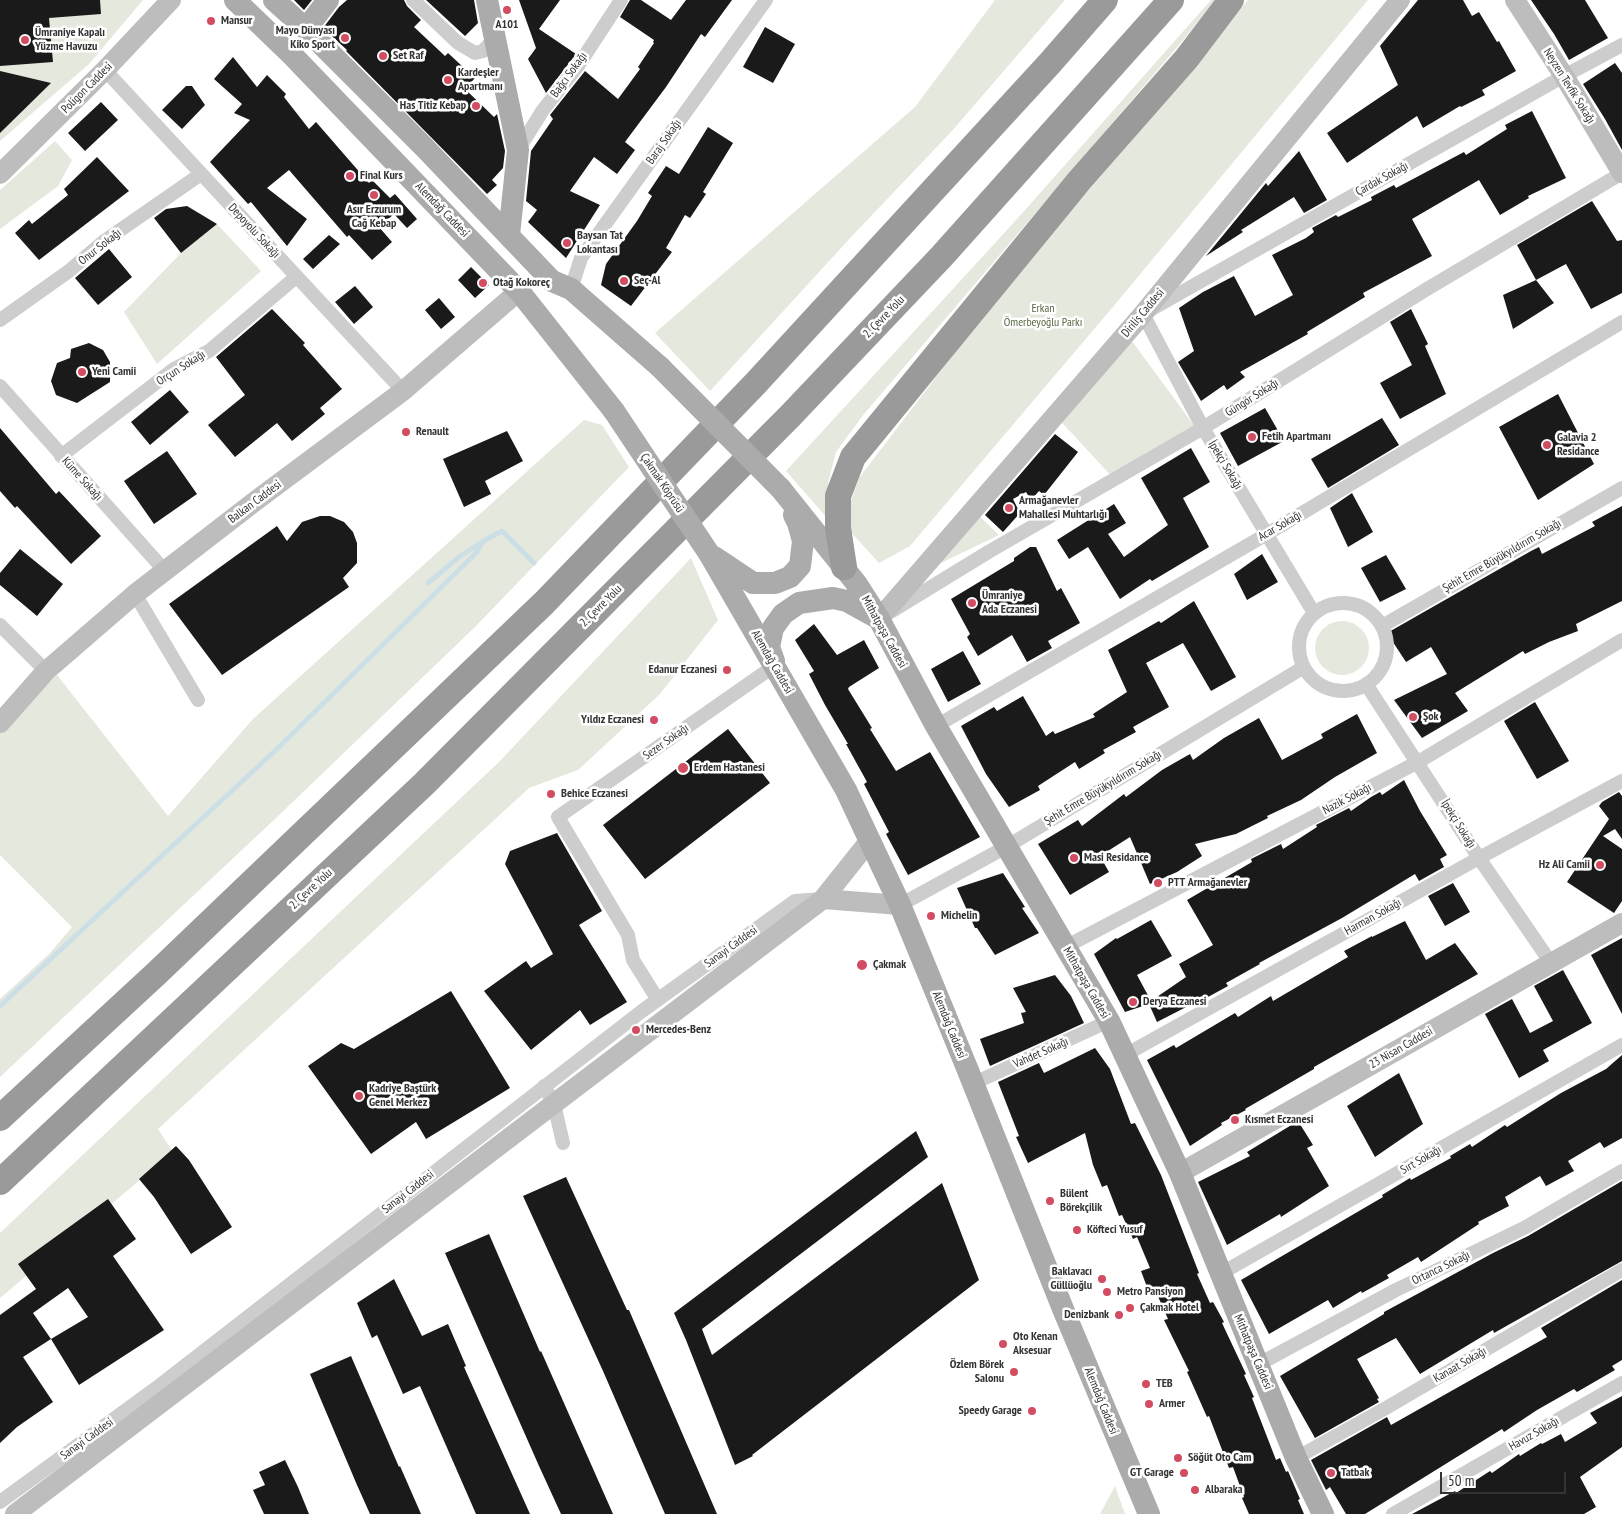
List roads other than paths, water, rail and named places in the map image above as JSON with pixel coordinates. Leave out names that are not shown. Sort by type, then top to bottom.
[{"type":"highway","points":[[0,1118],[157,973],[544,602],[755,384],[1050,63],[1105,0]]},
{"type":"highway","name":"2. Çevre Yolu","points":[[0,1182],[424,784],[783,423],[942,256],[1171,0]]},
{"type":"highway","points":[[844,567],[838,528],[838,496],[852,457],[1079,181],[1187,58],[1231,0]]},
{"type":"main road","name":"Alemdağ Caddesi","points":[[235,0],[299,62],[519,291],[614,411]]},
{"type":"main road","points":[[274,0],[306,29],[424,148],[552,281],[570,289],[660,367],[781,489],[798,523],[803,541],[800,566],[790,577],[775,583],[753,583],[710,555]]},
{"type":"main road","points":[[306,29],[328,0]]},
{"type":"main road","points":[[487,0],[518,150],[509,235]]},
{"type":"main road","name":"Çakmak Köprüsü","points":[[614,411],[710,555]]},
{"type":"main road","name":"Mithatpaşa Caddesi","points":[[781,489],[844,567],[879,619],[936,726],[1109,1022],[1180,1173],[1296,1458],[1323,1514]]},
{"type":"main road","name":"Alemdağ Caddesi","points":[[710,555],[846,790],[900,905],[1057,1294],[1149,1514]]},
{"type":"main road","points":[[776,668],[769,647],[773,628],[783,614],[799,603],[833,598],[847,601],[879,619]]},
{"type":"street","name":"Poligon Caddesi","points":[[0,174],[105,70],[171,0]]},
{"type":"street","points":[[413,0],[458,43],[475,53],[483,51],[495,38]]},
{"type":"street","name":"Bağcı Sokağı","points":[[518,150],[543,110],[578,66],[621,0]]},
{"type":"street","name":"Baraj Sokağı","points":[[570,289],[581,258],[766,0]]},
{"type":"street","name":"Diriliş Caddesi","points":[[879,619],[1143,314],[1400,0]]},
{"type":"street","name":"Neyzen Tevfik Sokağı","points":[[1515,0],[1564,76],[1622,173]]},
{"type":"street","name":"Çardak Sokağı","points":[[1143,314],[1622,45]]},
{"type":"street","name":"Depoyolu Sokağı","points":[[105,70],[403,391]]},
{"type":"street","name":"Güngör Sokağı","points":[[879,619],[990,551],[1203,428],[1427,289],[1622,173]]},
{"type":"street","name":"Onur Sokağı","points":[[0,320],[69,271],[103,242],[201,174]]},
{"type":"street","name":"Orçun Sokağı","points":[[61,456],[174,370],[209,351],[296,277]]},
{"type":"street","name":"Balkan Caddesi","points":[[0,723],[46,671],[136,594],[403,391],[519,291]]},
{"type":"street","name":"İpekçi Sokağı","points":[[1143,314],[1203,428],[1314,613]]},
{"type":"street","name":"Acar Sokağı","points":[[936,726],[1267,534],[1622,322]]},
{"type":"street","name":"Küme Sokağı","points":[[0,386],[165,571]]},
{"type":"street","name":"Şehit Emre Büyükyıldırım Sokağı","points":[[1382,626],[1622,488]]},
{"type":"street","points":[[136,594],[198,700]]},
{"type":"street","points":[[1348,603],[1363,607],[1382,626],[1387,644],[1385,660],[1378,674],[1366,684],[1356,689],[1341,691],[1326,687],[1313,679],[1304,667],[1300,654],[1299,639],[1304,625],[1314,613],[1333,604],[1348,603]]},
{"type":"street","points":[[0,625],[46,671]]},
{"type":"street","name":"Nazik Sokağı","points":[[1065,947],[1418,762],[1622,640]]},
{"type":"street","name":"Şehit Emre Büyükyıldırım Sokağı","points":[[900,905],[1006,846],[1304,667]]},
{"type":"street","name":"Sezer Sokağı","points":[[658,1000],[633,960],[628,935],[558,817],[764,673],[776,668]]},
{"type":"street","name":"İpekçi Sokağı","points":[[1366,684],[1479,858],[1551,963]]},
{"type":"street","name":"Harman Sokağı","points":[[1125,1055],[1479,858],[1622,781]]},
{"type":"street","name":"Sanayi Caddesi","points":[[15,1514],[823,899],[870,840]]},
{"type":"street","name":"Sanayi Caddesi","points":[[0,1502],[155,1389],[544,1086],[658,1000],[795,901],[823,899],[900,905]]},
{"type":"street","name":"23 Nisan Caddesi","points":[[1180,1173],[1622,923]]},
{"type":"street","name":"Vahdet Sokağı","points":[[972,1084],[1109,1022]]},
{"type":"street","name":"Sırt Sokağı","points":[[1220,1274],[1622,1045]]},
{"type":"street","points":[[544,1086],[554,1104],[563,1143]]},
{"type":"street","name":"Ortanca Sokağı","points":[[1259,1364],[1396,1290],[1524,1228],[1622,1171]]},
{"type":"street","name":"Kanaat Sokağı","points":[[1296,1458],[1411,1394],[1622,1270]]},
{"type":"street","name":"Havuz Sokağı","points":[[1393,1514],[1622,1383]]},
{"type":"waterway","points":[[428,583],[459,557],[502,531],[534,563]]},
{"type":"waterway","points":[[0,1006],[278,748],[477,552],[482,542]]},
{"type":"place","name":"A101","points":[[507,10]]},
{"type":"place","name":"Mansur","points":[[211,21]]},
{"type":"place","name":"Mayo Dünyası Kiko Sport","points":[[345,38]]},
{"type":"place","name":"Ümraniye Kapalı Yüzme Havuzu","points":[[25,40]]},
{"type":"place","name":"Set Raf","points":[[383,56]]},
{"type":"place","name":"Kardeşler Apartmanı","points":[[448,80]]},
{"type":"place","name":"Has Titiz Kebap","points":[[476,106]]},
{"type":"place","name":"Final Kurs","points":[[350,176]]},
{"type":"place","name":"Asır Erzurum Cağ Kebap","points":[[374,195]]},
{"type":"place","name":"Baysan Tat Lokantası","points":[[567,243]]},
{"type":"place","name":"Seç-Al","points":[[624,281]]},
{"type":"place","name":"Otağ Kokoreç","points":[[483,283]]},
{"type":"place","name":"Yeni Camii","points":[[82,372]]},
{"type":"place","name":"Renault","points":[[406,432]]},
{"type":"place","name":"Fetih Apartmanı","points":[[1252,437]]},
{"type":"place","name":"Galavia 2 Residance","points":[[1547,445]]},
{"type":"place","name":"Armağanevler Mahallesi Muhtarlığı","points":[[1009,508]]},
{"type":"place","name":"Ümraniye Ada Eczanesi","points":[[972,603]]},
{"type":"place","name":"Edanur Eczanesi","points":[[727,670]]},
{"type":"place","name":"Şok","points":[[1413,717]]},
{"type":"place","name":"Yıldız Eczanesi","points":[[654,720]]},
{"type":"place","name":"Erdem Hastanesi","points":[[683,768]]},
{"type":"place","name":"Behice Eczanesi","points":[[551,794]]},
{"type":"place","name":"Masi Residance","points":[[1074,858]]},
{"type":"place","name":"Hz Ali Camii","points":[[1600,865]]},
{"type":"place","name":"PTT Armağanevler","points":[[1158,883]]},
{"type":"place","name":"Michelin","points":[[931,916]]},
{"type":"place","name":"Çakmak","points":[[862,965]]},
{"type":"place","name":"Derya Eczanesi","points":[[1133,1002]]},
{"type":"place","name":"Mercedes-Benz","points":[[636,1030]]},
{"type":"place","name":"Kadriye Baştürk Genel Merkez","points":[[359,1096]]},
{"type":"place","name":"Kısmet Eczanesi","points":[[1235,1120]]},
{"type":"place","name":"Bülent Börekçilik","points":[[1050,1201]]},
{"type":"place","name":"Köfteci Yusuf","points":[[1077,1230]]},
{"type":"place","name":"Baklavacı Güllüoğlu","points":[[1102,1279]]},
{"type":"place","name":"Metro Pansiyon","points":[[1107,1292]]},
{"type":"place","name":"Çakmak Hotel","points":[[1130,1308]]},
{"type":"place","name":"Denizbank","points":[[1119,1315]]},
{"type":"place","name":"Oto Kenan Aksesuar","points":[[1003,1344]]},
{"type":"place","name":"Özlem Börek Salonu","points":[[1014,1372]]},
{"type":"place","name":"TEB","points":[[1146,1384]]},
{"type":"place","name":"Armer","points":[[1149,1404]]},
{"type":"place","name":"Speedy Garage","points":[[1032,1411]]},
{"type":"place","name":"Söğüt Oto Cam","points":[[1178,1458]]},
{"type":"place","name":"GT Garage","points":[[1184,1473]]},
{"type":"place","name":"Tatbak","points":[[1331,1473]]},
{"type":"place","name":"Albaraka","points":[[1195,1490]]},
{"type":"park label","name":"Erkan Ömerbeyoğlu Parkı","points":[[1043,316]]}]
